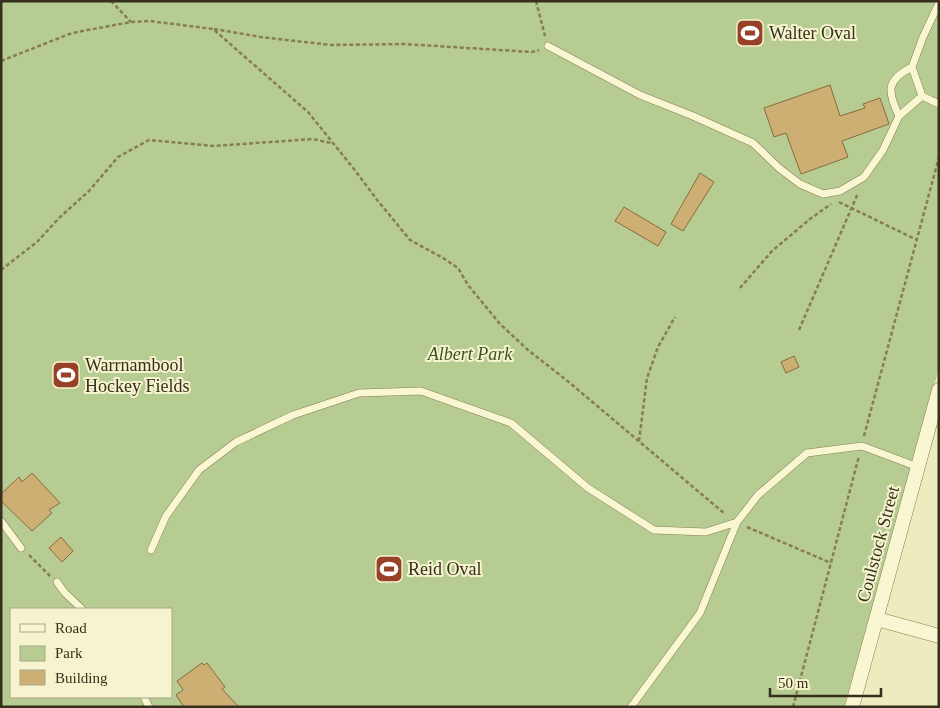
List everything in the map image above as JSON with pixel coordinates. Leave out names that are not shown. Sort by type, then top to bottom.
[{"type":"street","name":"Coulstock Street","points":[[852,707],[939,390]]},
{"type":"street","points":[[877,619],[939,636]]},
{"type":"lane","points":[[939,3],[912,66],[922,96],[939,104]]},
{"type":"lane","points":[[548,46],[640,95],[694,116],[754,143],[779,168],[800,184],[823,194],[840,191],[864,177],[883,150],[900,116],[922,96]]},
{"type":"lane","points":[[900,116],[893,102],[890,91],[891,86],[901,72],[912,66]]},
{"type":"lane","points":[[151,550],[166,516],[199,470],[236,442],[292,415],[359,393],[421,391],[511,423],[588,488],[654,530],[706,532],[737,522]]},
{"type":"lane","points":[[631,707],[700,613],[737,522],[758,495],[807,453],[862,446],[918,467]]},
{"type":"lane","points":[[1,521],[21,548]]},
{"type":"lane","points":[[57,582],[65,593],[81,608]]},
{"type":"path","points":[[112,1],[131,22]]},
{"type":"path","points":[[1,61],[72,33],[131,22],[150,21],[331,45],[404,44],[532,52],[548,46],[536,1]]},
{"type":"path","points":[[213,29],[308,112],[410,240],[458,268],[468,285],[500,324],[521,344],[722,512],[737,522],[831,563]]},
{"type":"path","points":[[1,270],[37,242],[60,217],[89,191],[118,157],[150,140],[214,146],[313,139],[333,144]]},
{"type":"path","points":[[793,707],[939,157]]},
{"type":"path","points":[[799,330],[864,177]]},
{"type":"path","points":[[740,288],[772,251],[836,200],[917,240]]},
{"type":"path","points":[[639,442],[647,378],[658,347],[675,317]]},
{"type":"path","points":[[21,548],[57,582]]},
{"type":"green space","name":"Albert Park","points":[[1,1],[939,1],[939,368],[844,707],[1,707]]},
{"type":"building","points":[[830,85],[840,116],[865,108],[863,104],[880,98],[889,124],[842,141],[848,157],[801,174],[786,133],[774,137],[764,108]]},
{"type":"building","points":[[700,173],[714,182],[683,231],[671,224]]},
{"type":"building","points":[[624,207],[666,232],[658,246],[615,221]]},
{"type":"building","points":[[794,356],[799,367],[786,373],[781,362]]},
{"type":"building","points":[[32,473],[60,503],[49,510],[52,513],[32,531],[1,501],[1,494],[19,477],[22,482]]},
{"type":"building","points":[[61,537],[73,551],[62,562],[49,548]]},
{"type":"building","points":[[202,663],[204,665],[207,663],[225,687],[222,689],[239,707],[184,707],[176,695],[183,690],[177,681]]},
{"type":"place","name":"Walter Oval","points":[[750,33]]},
{"type":"place","name":"Warrnambool Hockey Fields","points":[[66,375]]},
{"type":"place","name":"Reid Oval","points":[[389,569]]}]
